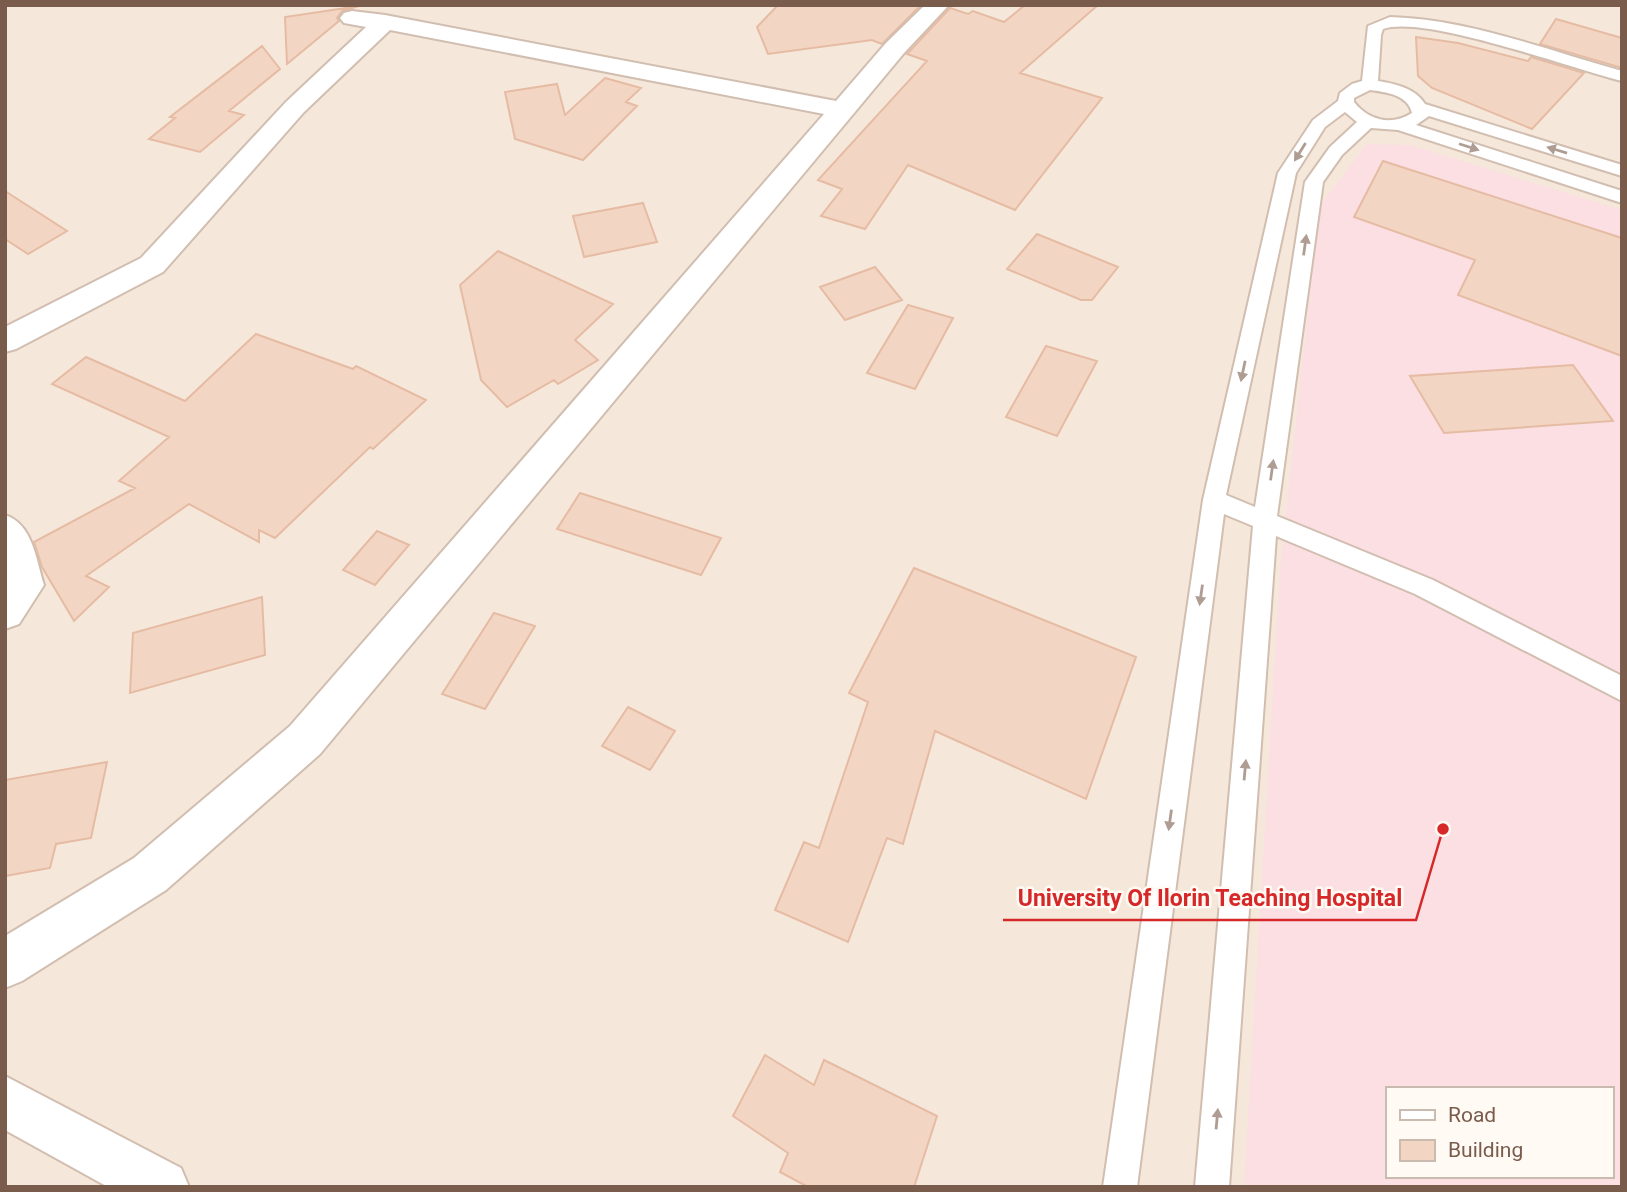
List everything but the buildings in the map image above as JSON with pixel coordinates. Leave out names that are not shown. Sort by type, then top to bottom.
[{"type":"street","points":[[5,964],[150,874],[305,740],[895,48],[938,5]]},
{"type":"street","points":[[352,18],[385,22],[842,110]]},
{"type":"street","points":[[5,341],[152,265],[295,107],[385,22]]},
{"type":"street","points":[[5,530],[12,540],[24,585],[5,612]]},
{"type":"street","points":[[5,1102],[162,1187]]},
{"type":"lane","points":[[1370,85],[1373,35],[1376,26],[1390,21],[1417,22],[1474,34],[1622,76]]},
{"type":"lane","points":[[1622,170],[1421,108],[1408,95],[1396,89],[1370,85],[1350,91],[1346,96],[1346,103],[1358,116],[1368,121],[1404,126],[1622,197]]},
{"type":"lane","points":[[1120,1187],[1214,500],[1287,173],[1320,124],[1346,103]]},
{"type":"lane","points":[[1404,126],[1421,115],[1421,108]]},
{"type":"lane","points":[[1212,1187],[1265,520],[1314,182],[1336,151],[1368,121]]},
{"type":"lane","points":[[1214,500],[1424,587],[1622,690]]},
{"type":"shaded area","points":[[5,5],[1622,5],[1622,1187],[5,1187]]},
{"type":"shaded area","points":[[1367,144],[1410,145],[1622,210],[1622,1187],[1244,1187],[1280,570],[1320,206]]},
{"type":"place","name":"University Of Ilorin Teaching Hospital","points":[[1443,829]]}]
